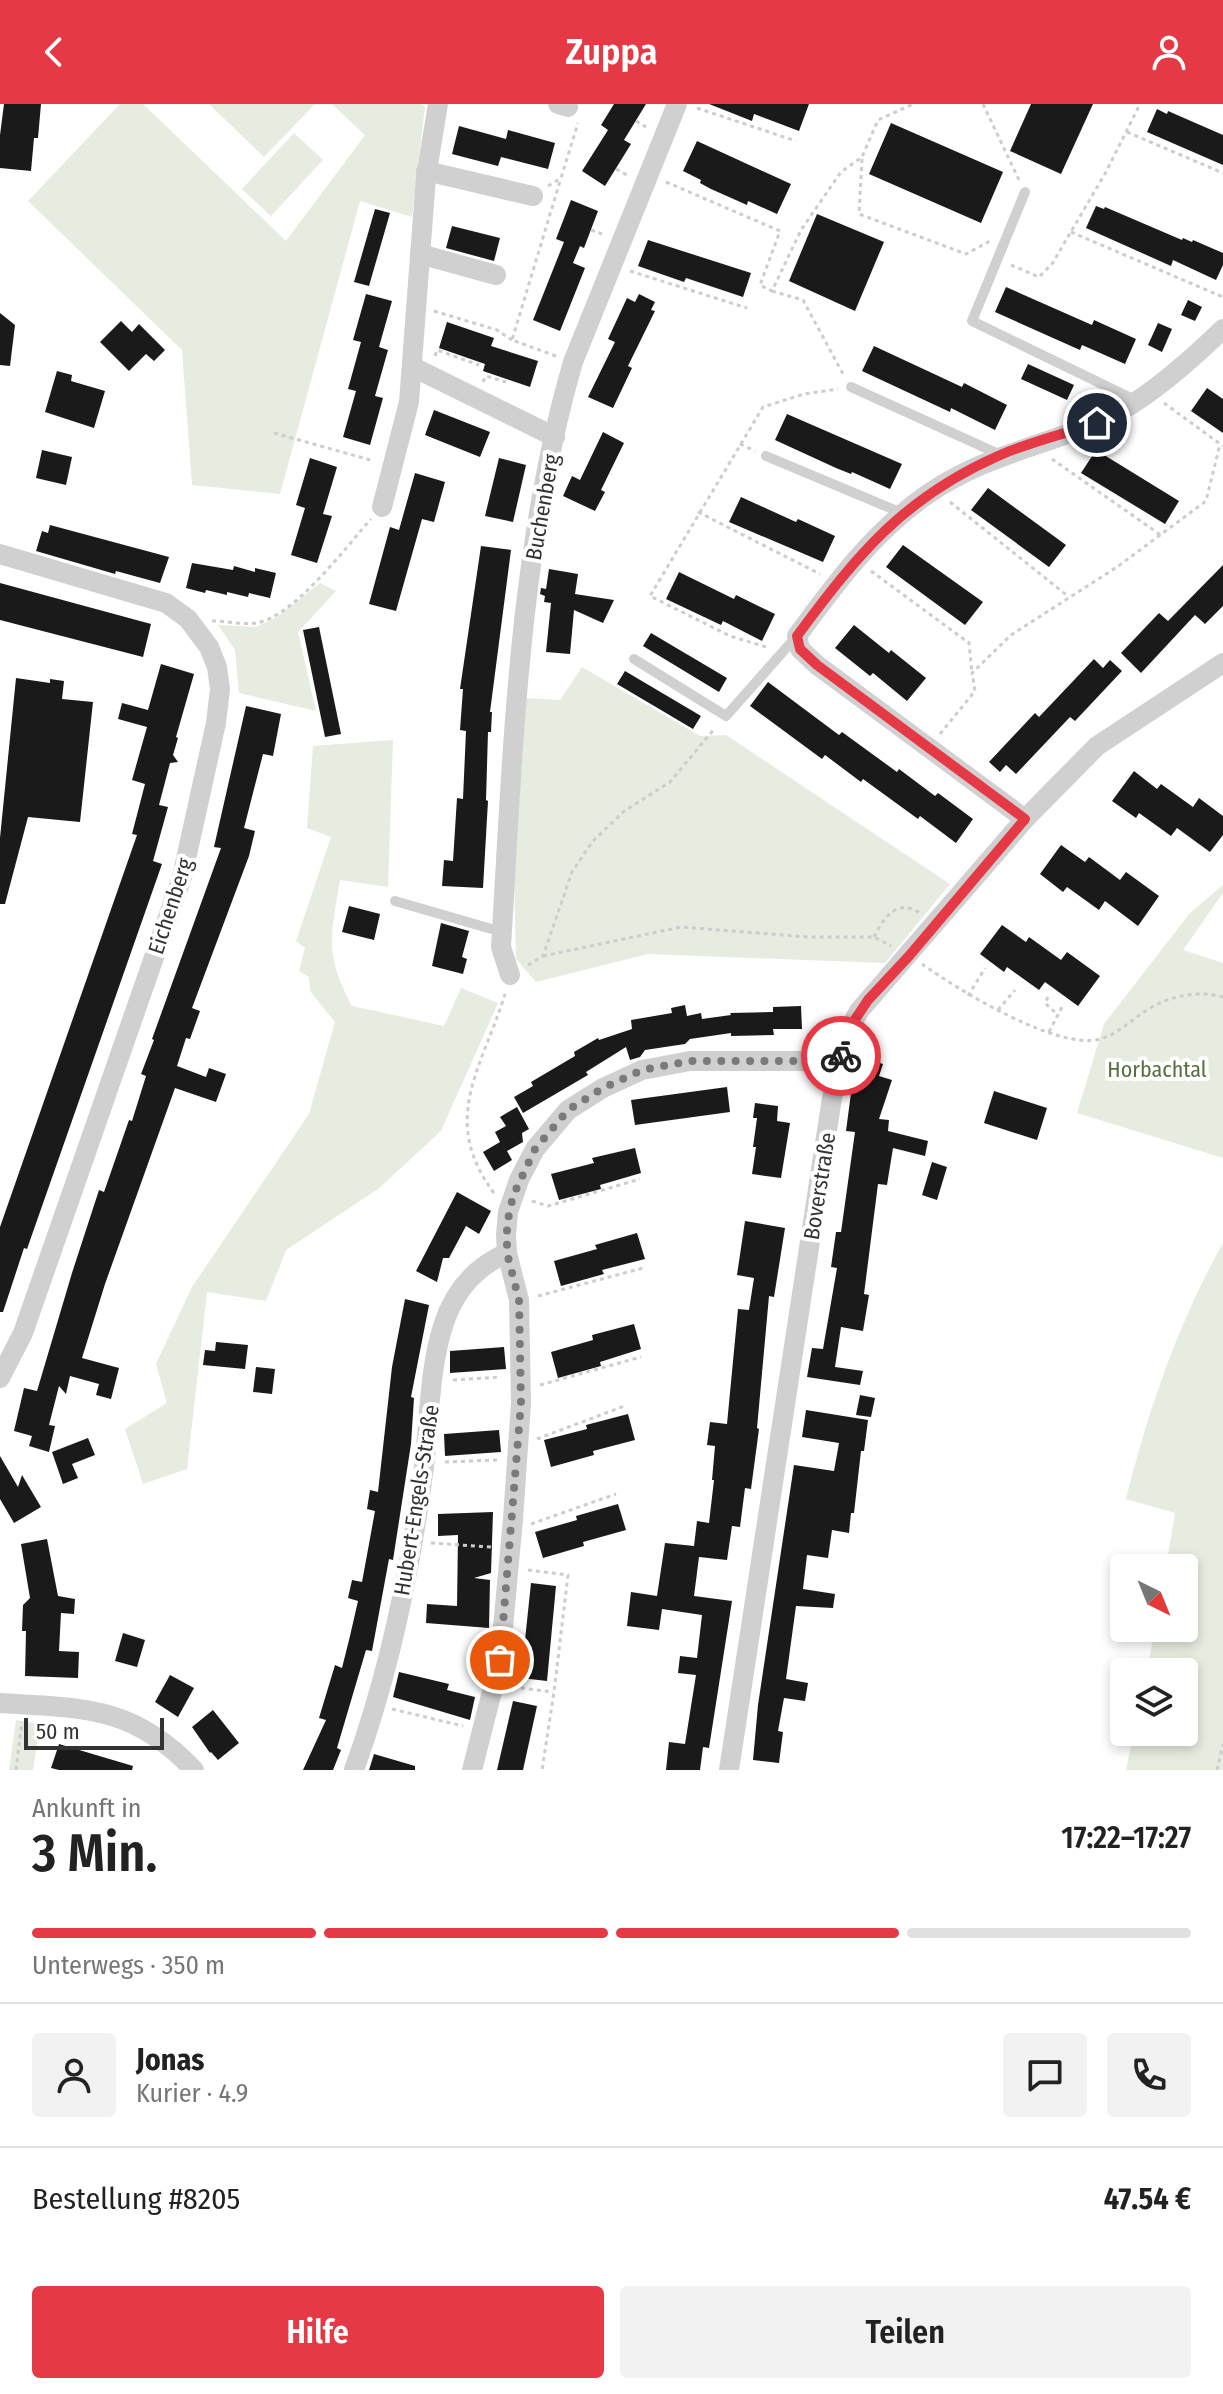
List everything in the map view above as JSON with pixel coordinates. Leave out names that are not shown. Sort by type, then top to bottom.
[{"type":"street","points":[[382,507],[409,402],[426,171],[438,104]]},
{"type":"street","name":"Buchenberg","points":[[510,975],[501,947],[517,700],[533,539],[573,362],[677,104]]},
{"type":"street","points":[[426,171],[533,196]]},
{"type":"street","points":[[420,254],[496,275]]},
{"type":"street","points":[[1025,819],[817,665],[800,649],[797,636],[878,535],[935,490],[1001,455],[1097,423],[1214,350],[1223,329]]},
{"type":"street","points":[[413,364],[555,437]]},
{"type":"street","name":"Eichenberg","points":[[0,554],[155,598],[188,619],[209,647],[217,667],[220,689],[216,723],[183,872],[23,1333],[0,1378]]},
{"type":"street","name":"Boverstraße","points":[[729,1770],[840,1061],[852,1024],[859,1011],[1025,819],[1097,746],[1223,663]]},
{"type":"street","points":[[472,1770],[500,1660],[518,1452],[521,1382],[519,1300],[507,1253],[510,1204],[535,1149],[557,1121],[580,1102],[625,1076],[657,1066],[690,1061],[840,1061]]},
{"type":"street","name":"Hubert-Engels-Straße","points":[[354,1770],[411,1560],[439,1341],[453,1303],[474,1272],[507,1253]]},
{"type":"street","points":[[0,1703],[91,1709],[117,1717],[159,1739],[194,1770]]},
{"type":"lane","points":[[1025,192],[972,321],[1142,396]]},
{"type":"lane","points":[[851,387],[1001,455]]},
{"type":"lane","points":[[766,456],[904,514]]},
{"type":"lane","points":[[634,659],[726,716],[797,636]]},
{"type":"lane","points":[[395,901],[502,932]]},
{"type":"path","points":[[686,104],[796,141]]},
{"type":"path","points":[[913,104],[878,120],[862,157],[859,214],[966,254],[997,237],[1004,240]]},
{"type":"path","points":[[983,104],[1025,192]]},
{"type":"path","points":[[997,259],[1039,277],[1052,264],[1140,104]]},
{"type":"path","points":[[512,340],[561,178],[569,108]]},
{"type":"path","points":[[1127,132],[1223,173]]},
{"type":"path","points":[[772,291],[801,230],[841,172],[862,157]]},
{"type":"path","points":[[647,174],[780,231],[760,285],[803,300],[851,387],[804,394],[763,407],[650,596],[730,636],[781,651]]},
{"type":"path","points":[[533,196],[561,178]]},
{"type":"path","points":[[1071,232],[1223,297]]},
{"type":"path","points":[[611,264],[747,308]]},
{"type":"path","points":[[417,306],[497,330],[512,340],[573,362]]},
{"type":"path","points":[[462,359],[479,365]]},
{"type":"path","points":[[972,673],[1011,635],[1162,536],[1206,501],[1222,445],[1142,396]]},
{"type":"path","points":[[274,433],[393,466]]},
{"type":"path","points":[[1032,445],[1162,536]]},
{"type":"path","points":[[935,490],[1071,598]]},
{"type":"path","points":[[188,619],[254,623],[277,614],[325,572],[382,507]]},
{"type":"path","points":[[698,512],[837,583]]},
{"type":"path","points":[[855,560],[969,643],[975,691],[930,747]]},
{"type":"path","points":[[543,956],[572,872],[592,842],[623,812],[670,782],[726,716]]},
{"type":"path","points":[[874,937],[884,917],[898,909],[914,908],[937,924]]},
{"type":"path","points":[[640,1179],[548,1206],[510,1204],[489,1186],[472,1156],[466,1117],[476,1070],[498,1017],[510,975],[543,956],[681,927],[809,937],[874,937],[909,956],[968,996],[1074,1040],[1098,1040],[1170,998],[1206,993],[1223,997]]},
{"type":"path","points":[[968,996],[985,968]]},
{"type":"path","points":[[998,1010],[1015,990]]},
{"type":"path","points":[[1048,997],[1046,1007],[1057,1014]]},
{"type":"path","points":[[1049,1032],[1062,1007]]},
{"type":"path","points":[[519,1300],[643,1268]]},
{"type":"path","points":[[434,1381],[555,1383],[641,1357]]},
{"type":"path","points":[[443,1462],[518,1452],[627,1405]]},
{"type":"path","points":[[510,1549],[616,1494]]},
{"type":"path","points":[[436,1544],[510,1549],[568,1575],[542,1770]]},
{"type":"path","points":[[494,1684],[554,1692]]},
{"type":"path","points":[[16,1770],[24,1705]]},
{"type":"path","points":[[374,1705],[482,1731]]},
{"type":"path","points":[[1217,1770],[1223,1744]]},
{"type":"green space","points":[[120,104],[143,104],[286,241],[365,135],[332,104],[421,104],[425,107],[412,217],[360,201],[280,494],[192,485],[182,350],[28,201]]},
{"type":"green space","points":[[209,104],[315,104],[264,157]]},
{"type":"green space","points":[[294,133],[323,160],[271,216],[242,189]]},
{"type":"green space","points":[[320,583],[336,591],[298,632],[316,711],[239,693],[235,650],[218,625],[256,627],[277,617]]},
{"type":"green space","points":[[582,667],[700,736],[726,735],[950,884],[885,963],[648,954],[536,982],[516,959],[514,874],[526,698],[560,700]]},
{"type":"green space","points":[[393,740],[388,887],[340,880],[332,944],[343,988],[352,1006],[444,1026],[461,988],[498,1003],[441,1131],[378,1189],[286,1250],[266,1301],[207,1292],[187,1469],[143,1484],[125,1429],[167,1403],[156,1364],[192,1287],[309,1114],[335,1022],[310,991],[309,977],[299,971],[305,948],[296,941],[331,837],[307,828],[313,746]]},
{"type":"green space","name":"Horbachtal","points":[[1223,885],[1223,893],[1183,950],[1223,963],[1223,1158],[1077,1113],[1104,1024],[1190,913]]},
{"type":"green space","points":[[1223,1243],[1223,1770],[1126,1770],[1131,1746],[1198,1746],[1198,1658],[1150,1658],[1152,1642],[1198,1642],[1198,1554],[1168,1554],[1175,1513],[1126,1499],[1166,1368]]},
{"type":"green space","points":[[16,1720],[40,1724],[33,1770],[9,1770]]},
{"type":"building","points":[[4,104],[41,104],[31,171],[0,168]]},
{"type":"building","points":[[614,104],[646,104],[624,140],[631,144],[605,186],[582,171],[608,130],[601,125]]},
{"type":"building","points":[[709,104],[809,104],[799,131],[754,114],[752,121]]},
{"type":"building","points":[[1031,104],[1093,104],[1061,174],[1010,151]]},
{"type":"building","points":[[1157,109],[1223,135],[1223,165],[1147,132]]},
{"type":"building","points":[[891,123],[1003,172],[981,223],[869,174]]},
{"type":"building","points":[[459,126],[506,139],[508,130],[555,143],[548,169],[501,157],[498,166],[452,154]]},
{"type":"building","points":[[697,141],[791,184],[777,214],[711,189],[683,171]]},
{"type":"building","points":[[571,200],[598,211],[584,248],[580,246],[573,263],[585,268],[560,331],[533,320],[564,242],[556,239]]},
{"type":"building","points":[[1096,206],[1223,253],[1223,265],[1216,280],[1173,260],[1171,266],[1086,228]]},
{"type":"building","points":[[375,209],[390,213],[369,286],[354,282]]},
{"type":"building","points":[[817,214],[884,242],[855,311],[789,281]]},
{"type":"building","points":[[452,226],[500,238],[494,261],[446,248]]},
{"type":"building","points":[[648,240],[751,273],[743,297],[638,266]]},
{"type":"building","points":[[1006,287],[1092,325],[1094,320],[1136,339],[1125,364],[1082,345],[1080,350],[995,312]]},
{"type":"building","points":[[366,294],[392,301],[379,347],[388,350],[375,396],[383,398],[370,445],[343,437],[356,391],[348,389],[361,342],[353,340]]},
{"type":"building","points":[[639,294],[655,302],[651,310],[655,311],[628,366],[632,368],[613,408],[588,397],[615,342],[608,339],[627,298],[635,302]]},
{"type":"building","points":[[1188,300],[1202,307],[1195,321],[1181,315]]},
{"type":"building","points":[[0,313],[15,325],[10,366],[0,365]]},
{"type":"building","points":[[121,321],[132,332],[139,324],[165,350],[154,361],[146,354],[129,371],[100,342]]},
{"type":"building","points":[[447,322],[494,338],[491,346],[538,361],[530,387],[483,371],[485,364],[439,348]]},
{"type":"building","points":[[1158,323],[1172,329],[1162,352],[1148,345]]},
{"type":"building","points":[[874,346],[962,387],[964,383],[1007,405],[995,430],[862,371]]},
{"type":"building","points":[[1028,364],[1074,385],[1067,400],[1021,379]]},
{"type":"building","points":[[57,371],[72,375],[71,381],[105,391],[94,428],[45,412]]},
{"type":"building","points":[[1207,388],[1223,399],[1223,433],[1191,411]]},
{"type":"building","points":[[434,410],[490,432],[480,457],[425,435]]},
{"type":"building","points":[[787,414],[902,464],[890,489],[775,440]]},
{"type":"building","points":[[603,432],[624,443],[601,490],[605,492],[595,511],[563,496],[572,476],[580,480]]},
{"type":"building","points":[[42,450],[72,457],[66,485],[36,478]]},
{"type":"building","points":[[1096,450],[1179,501],[1165,524],[1081,473]]},
{"type":"building","points":[[310,458],[337,467],[323,514],[332,516],[317,563],[291,555],[305,508],[296,505]]},
{"type":"building","points":[[499,458],[526,465],[513,522],[485,516]]},
{"type":"building","points":[[415,473],[445,482],[434,522],[422,519],[396,611],[369,604],[390,527],[399,530]]},
{"type":"building","points":[[988,488],[1066,545],[1049,567],[971,510]]},
{"type":"building","points":[[741,497],[835,536],[823,562],[729,522]]},
{"type":"building","points":[[50,525],[169,557],[160,583],[116,571],[115,574],[36,551],[42,531],[48,533]]},
{"type":"building","points":[[903,545],[983,602],[965,625],[886,567]]},
{"type":"building","points":[[481,546],[511,550],[490,712],[491,732],[488,732],[483,888],[442,886],[444,860],[453,861],[457,798],[463,799],[466,731],[460,730],[463,689],[460,689]]},
{"type":"building","points":[[192,563],[233,570],[234,566],[255,572],[255,568],[276,573],[270,598],[249,593],[248,597],[206,590],[205,593],[186,588]]},
{"type":"building","points":[[1223,565],[1223,606],[1205,624],[1195,615],[1141,673],[1121,653],[1159,613],[1168,621]]},
{"type":"building","points":[[549,569],[578,574],[575,594],[614,600],[603,623],[574,610],[570,654],[546,652],[551,603],[544,602],[545,596],[540,594],[541,588],[546,589]]},
{"type":"building","points":[[679,572],[734,599],[736,595],[775,614],[762,641],[723,621],[721,625],[666,599]]},
{"type":"building","points":[[0,583],[151,624],[143,657],[0,620]]},
{"type":"building","points":[[854,625],[926,678],[907,701],[835,648]]},
{"type":"building","points":[[319,627],[341,734],[325,737],[303,630]]},
{"type":"building","points":[[651,633],[727,678],[719,692],[643,646]]},
{"type":"building","points":[[1094,659],[1103,668],[1110,660],[1122,671],[1075,721],[1070,717],[1016,774],[1006,765],[1000,772],[989,762],[1035,713],[1039,717]]},
{"type":"building","points":[[161,664],[194,674],[176,737],[173,755],[178,762],[170,763],[159,805],[168,807],[153,861],[162,864],[27,1249],[24,1248],[3,1312],[0,1312],[0,1227],[137,835],[132,834],[145,784],[132,780],[147,727],[118,719],[122,703],[148,710]]},
{"type":"building","points":[[625,671],[701,716],[693,729],[617,684]]},
{"type":"building","points":[[16,678],[50,683],[50,679],[64,681],[62,699],[93,702],[80,822],[28,817],[5,904],[0,904],[0,838]]},
{"type":"building","points":[[768,682],[839,735],[842,732],[897,772],[899,769],[935,796],[938,793],[973,819],[956,843],[825,755],[822,759],[750,706]]},
{"type":"building","points":[[246,706],[281,714],[273,756],[263,754],[244,828],[255,831],[249,856],[192,1008],[200,1011],[190,1039],[186,1038],[177,1066],[206,1077],[209,1068],[226,1074],[216,1102],[175,1088],[82,1358],[119,1368],[111,1399],[96,1395],[99,1384],[70,1376],[66,1394],[59,1386],[49,1425],[55,1426],[49,1452],[29,1446],[32,1436],[14,1431],[24,1388],[37,1391],[99,1190],[104,1192],[129,1120],[132,1121],[146,1076],[141,1074],[152,1039],[221,848],[214,847]]},
{"type":"building","points":[[1134,771],[1157,789],[1161,784],[1193,807],[1199,798],[1223,816],[1223,835],[1210,852],[1177,828],[1171,836],[1139,813],[1136,818],[1112,801]]},
{"type":"building","points":[[1061,845],[1085,862],[1089,857],[1120,880],[1126,872],[1159,896],[1138,926],[1105,901],[1099,910],[1067,887],[1063,892],[1040,874]]},
{"type":"building","points":[[349,906],[380,914],[374,940],[342,932]]},
{"type":"building","points":[[441,923],[469,931],[462,957],[467,959],[463,974],[432,966]]},
{"type":"building","points":[[1002,925],[1026,942],[1029,937],[1061,960],[1067,952],[1100,976],[1078,1006],[1045,982],[1039,990],[1007,967],[1004,972],[980,954]]},
{"type":"building","points":[[685,1005],[687,1016],[701,1013],[702,1019],[730,1013],[773,1012],[773,1007],[801,1006],[802,1029],[773,1029],[774,1035],[731,1036],[731,1033],[690,1039],[685,1044],[645,1050],[640,1057],[630,1060],[626,1047],[586,1072],[588,1075],[523,1113],[514,1097],[533,1086],[531,1082],[575,1056],[574,1052],[598,1038],[632,1029],[631,1020],[672,1013],[671,1008]]},
{"type":"building","points":[[862,1057],[883,1064],[879,1076],[892,1080],[879,1119],[889,1120],[888,1131],[928,1141],[925,1156],[893,1148],[887,1185],[878,1184],[864,1294],[869,1295],[863,1331],[841,1327],[835,1367],[863,1371],[860,1385],[807,1377],[812,1348],[823,1349],[837,1268],[831,1267],[836,1232],[841,1232],[855,1132],[846,1131],[851,1093]]},
{"type":"building","points":[[727,1087],[730,1112],[635,1125],[631,1100]]},
{"type":"building","points":[[994,1091],[1047,1108],[1037,1140],[984,1123]]},
{"type":"building","points":[[755,1103],[778,1106],[777,1121],[790,1123],[781,1178],[752,1174],[756,1147],[753,1147],[757,1118],[753,1118]]},
{"type":"building","points":[[517,1107],[529,1129],[522,1133],[523,1142],[507,1151],[512,1160],[494,1171],[483,1152],[500,1142],[495,1132],[506,1126],[500,1117]]},
{"type":"building","points":[[635,1148],[641,1173],[600,1185],[601,1189],[559,1200],[551,1174],[594,1163],[592,1158]]},
{"type":"building","points":[[932,1162],[947,1167],[937,1200],[922,1195]]},
{"type":"building","points":[[457,1192],[491,1211],[479,1234],[466,1226],[449,1258],[443,1258],[437,1282],[416,1271]]},
{"type":"building","points":[[745,1221],[785,1228],[774,1297],[769,1296],[751,1489],[745,1488],[740,1527],[732,1526],[727,1560],[699,1557],[694,1596],[732,1601],[709,1748],[703,1747],[700,1770],[666,1770],[669,1742],[685,1744],[696,1675],[678,1673],[680,1656],[697,1658],[702,1615],[662,1609],[659,1630],[627,1626],[631,1592],[657,1596],[665,1543],[694,1546],[697,1521],[709,1523],[715,1446],[707,1445],[710,1422],[727,1424],[738,1309],[749,1310],[754,1278],[737,1275]]},
{"type":"building","points":[[637,1233],[645,1259],[602,1270],[604,1274],[561,1286],[554,1261]]},
{"type":"building","points":[[405,1299],[429,1305],[411,1397],[414,1398],[411,1444],[393,1560],[389,1559],[372,1651],[366,1650],[337,1748],[341,1750],[333,1770],[303,1770],[326,1720],[319,1718],[335,1665],[342,1668],[358,1601],[348,1598],[352,1580],[362,1582],[375,1511],[367,1509],[370,1490],[378,1492],[392,1367]]},
{"type":"building","points":[[634,1324],[641,1349],[600,1362],[601,1366],[558,1378],[551,1352],[593,1340],[592,1335]]},
{"type":"building","points":[[216,1342],[248,1345],[245,1369],[203,1365],[205,1350],[215,1351]]},
{"type":"building","points":[[504,1347],[506,1369],[450,1373],[450,1351]]},
{"type":"building","points":[[256,1367],[275,1369],[272,1394],[253,1392]]},
{"type":"building","points":[[860,1395],[875,1398],[871,1417],[856,1415]]},
{"type":"building","points":[[806,1410],[868,1420],[849,1533],[832,1530],[828,1558],[807,1555],[803,1589],[835,1594],[833,1608],[796,1606],[786,1679],[808,1683],[805,1701],[784,1698],[778,1731],[783,1732],[779,1763],[753,1760],[758,1705],[794,1465],[834,1471],[839,1443],[802,1437]]},
{"type":"building","points":[[628,1414],[635,1440],[551,1467],[544,1440]]},
{"type":"building","points":[[499,1430],[501,1452],[445,1456],[444,1434]]},
{"type":"building","points":[[88,1438],[95,1455],[72,1464],[78,1478],[63,1484],[52,1452]]},
{"type":"building","points":[[0,1456],[18,1487],[22,1475],[41,1507],[14,1523],[0,1499]]},
{"type":"building","points":[[618,1504],[626,1530],[543,1558],[535,1532]]},
{"type":"building","points":[[493,1512],[491,1573],[474,1578],[490,1580],[489,1628],[426,1623],[427,1604],[457,1606],[458,1535],[438,1536],[438,1514]]},
{"type":"building","points":[[47,1539],[58,1596],[75,1599],[74,1614],[61,1613],[59,1651],[79,1652],[78,1678],[25,1676],[23,1605],[30,1598],[21,1544]]},
{"type":"building","points":[[531,1583],[556,1586],[547,1681],[521,1678]]},
{"type":"building","points":[[123,1633],[145,1640],[137,1667],[115,1661]]},
{"type":"building","points":[[399,1672],[449,1684],[447,1690],[475,1697],[470,1720],[393,1697]]},
{"type":"building","points":[[170,1675],[194,1688],[178,1717],[155,1702]]},
{"type":"building","points":[[513,1701],[537,1706],[523,1770],[497,1770]]},
{"type":"building","points":[[213,1710],[239,1743],[218,1760],[192,1727]]},
{"type":"building","points":[[59,1744],[133,1766],[132,1770],[51,1768]]},
{"type":"building","points":[[374,1754],[415,1766],[415,1770],[369,1770]]},
{"type":"way so far","points":[[500,1660],[521,1403],[519,1300],[507,1253],[506,1235],[513,1196],[535,1149],[568,1110],[625,1076],[642,1070],[673,1062],[840,1061],[841,1056]]},
{"type":"route","points":[[841,1056],[859,1011],[1025,819],[807,657],[800,649],[797,636],[878,535],[927,495],[1001,455],[1097,423]]}]
